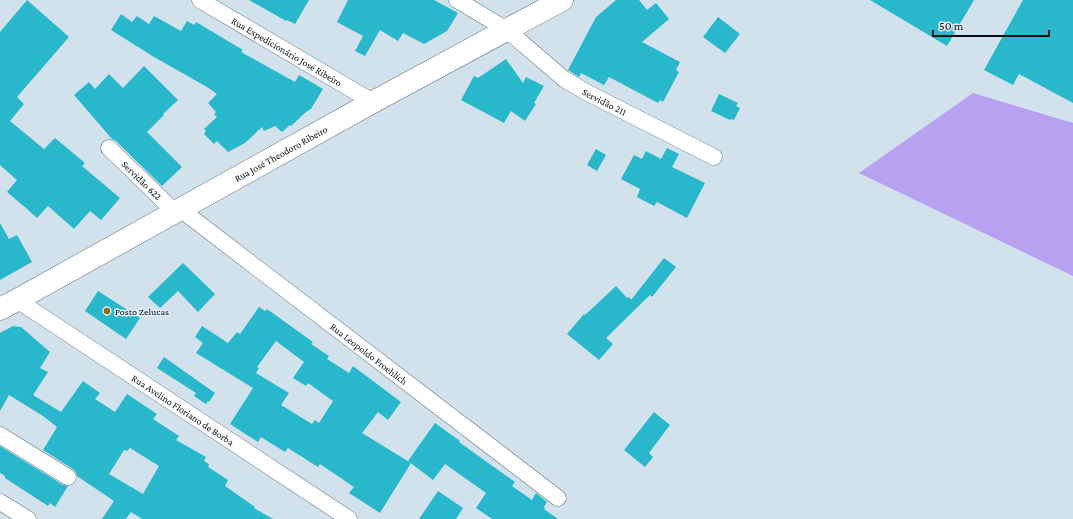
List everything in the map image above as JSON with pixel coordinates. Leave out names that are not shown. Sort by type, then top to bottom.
[{"type":"main road","name":"Rua José Theodoro Ribeiro","points":[[9,305],[374,102],[562,0]]},
{"type":"street","name":"Rua Expedicionário José Ribeiro","points":[[200,0],[374,102]]},
{"type":"street","name":"Servidão 211","points":[[457,0],[507,30],[564,79],[586,92],[714,157]]},
{"type":"street","name":"Servidão 622","points":[[109,148],[177,211]]},
{"type":"street","name":"Rua Leopoldo Froehlich","points":[[177,211],[558,498]]},
{"type":"street","name":"Rua Avelino Floriano de Borba","points":[[9,305],[349,519]]},
{"type":"street","points":[[0,435],[68,477]]},
{"type":"street","points":[[0,502],[28,519]]},
{"type":"shaded area","points":[[973,93],[1073,123],[1073,276],[859,173]]},
{"type":"building","points":[[27,0],[69,37],[17,97],[24,104],[10,121],[44,149],[55,138],[85,163],[82,166],[120,198],[101,220],[90,211],[74,229],[48,206],[37,218],[7,192],[17,180],[0,165],[0,32]]},
{"type":"building","points":[[249,0],[309,0],[295,24],[287,20],[286,21]]},
{"type":"building","points":[[348,0],[434,0],[458,13],[447,31],[424,44],[403,33],[398,41],[380,30],[365,56],[355,51],[363,36],[337,22]]},
{"type":"building","points":[[616,0],[639,0],[647,10],[656,3],[669,19],[642,42],[680,62],[676,70],[679,72],[663,102],[660,100],[658,103],[609,77],[604,85],[581,73],[579,77],[568,70],[596,17]]},
{"type":"building","points":[[870,0],[974,0],[947,46]]},
{"type":"building","points":[[1023,0],[1073,0],[1073,103],[1019,74],[1013,85],[984,70]]},
{"type":"building","points":[[121,14],[132,22],[137,16],[149,24],[154,16],[181,31],[187,21],[194,25],[196,22],[243,50],[241,52],[295,82],[299,75],[323,89],[311,109],[282,132],[275,126],[264,131],[262,127],[245,143],[228,152],[217,141],[214,144],[204,134],[206,131],[204,129],[217,117],[214,114],[216,112],[208,103],[217,94],[111,30]]},
{"type":"building","points":[[718,17],[740,34],[725,53],[703,37]]},
{"type":"building","points":[[506,59],[523,83],[526,77],[544,86],[534,103],[536,104],[525,121],[511,111],[504,123],[461,100],[474,76],[478,78]]},
{"type":"building","points":[[144,66],[178,100],[147,132],[182,167],[162,186],[116,141],[112,139],[74,95],[89,82],[95,89],[109,74],[123,88]]},
{"type":"building","points":[[719,94],[738,103],[736,106],[740,108],[734,120],[730,120],[711,111]]},
{"type":"building","points":[[667,148],[679,154],[672,167],[705,183],[687,218],[657,202],[654,206],[637,197],[640,189],[621,179],[634,155],[642,159],[646,151],[661,159]]},
{"type":"building","points":[[596,149],[606,155],[597,171],[587,165]]},
{"type":"building","points":[[0,223],[9,239],[17,235],[32,262],[0,280]]},
{"type":"building","points":[[664,258],[676,267],[652,297],[650,295],[606,338],[613,344],[599,360],[567,334],[584,314],[585,315],[616,286],[627,298],[629,297],[631,300]]},
{"type":"building","points":[[183,263],[215,294],[198,312],[178,291],[160,308],[148,297]]},
{"type":"building","name":"Posto Zelucas","points":[[98,291],[140,318],[126,339],[85,311]]},
{"type":"building","points":[[259,307],[265,311],[267,309],[313,342],[311,344],[329,356],[327,359],[349,373],[353,366],[401,402],[388,420],[378,412],[362,433],[411,463],[380,513],[349,493],[354,487],[320,464],[318,467],[288,448],[285,452],[261,437],[258,442],[230,424],[253,388],[196,353],[203,343],[195,337],[202,326],[228,343],[237,332],[240,334]],"holes":[[[276,341],[304,362],[293,378],[306,386],[308,383],[333,401],[319,423],[315,420],[312,424],[281,405],[289,393],[256,373],[259,368],[257,367]]]},
{"type":"building","points":[[13,326],[21,327],[50,352],[40,368],[48,372],[33,395],[61,412],[83,381],[100,393],[95,399],[115,412],[127,394],[157,414],[153,419],[179,436],[176,440],[206,457],[204,461],[209,464],[208,467],[228,480],[225,486],[255,507],[254,508],[273,519],[142,519],[131,512],[126,519],[102,519],[114,501],[77,476],[73,469],[43,450],[57,427],[43,416],[9,395],[0,411],[0,333]],"holes":[[[130,448],[159,466],[143,494],[109,474],[124,450],[127,451]]]},
{"type":"building","points":[[164,357],[215,393],[209,402],[208,401],[206,404],[194,396],[196,393],[157,368]]},
{"type":"building","points":[[654,412],[670,425],[649,453],[653,457],[645,467],[624,450]]},
{"type":"building","points":[[435,423],[515,482],[512,486],[532,500],[536,493],[547,502],[544,509],[558,519],[492,519],[476,508],[486,493],[445,464],[433,480],[408,461]]},
{"type":"building","points":[[0,446],[63,485],[68,486],[55,507],[50,503],[48,506],[5,478],[5,476],[0,473]]},
{"type":"building","points":[[438,491],[463,508],[456,519],[419,519]]},
{"type":"place","name":"Posto Zelucas","points":[[107,311]]}]
